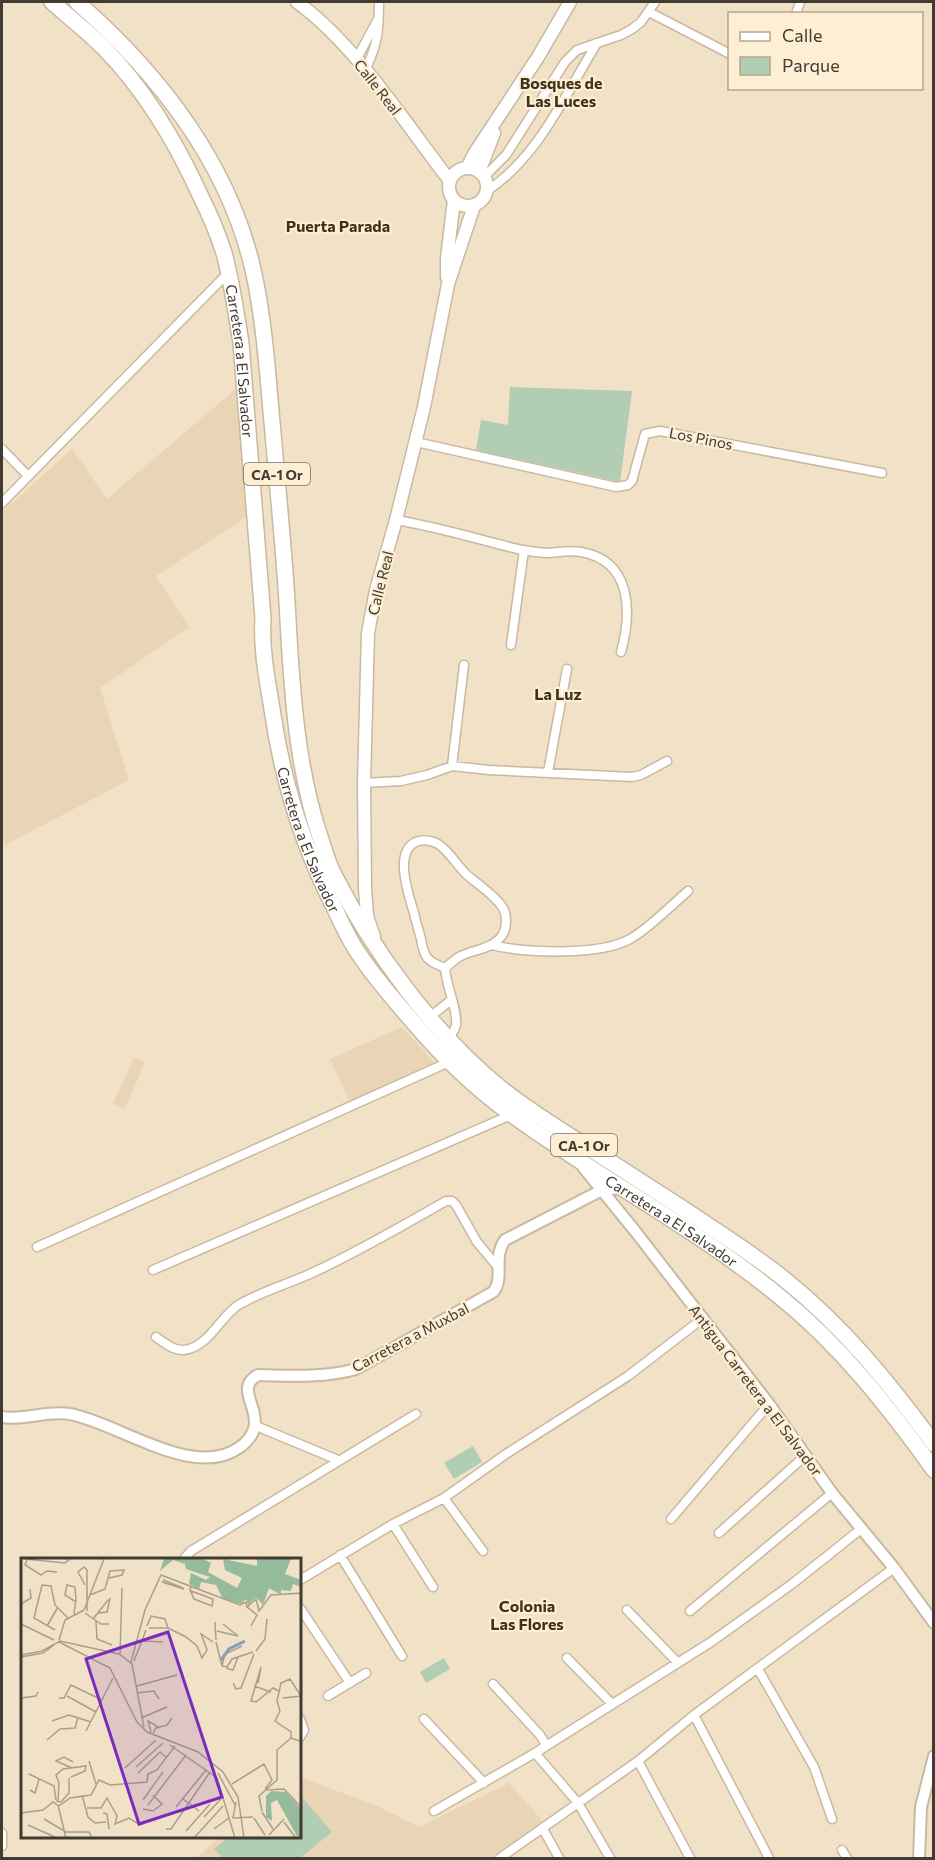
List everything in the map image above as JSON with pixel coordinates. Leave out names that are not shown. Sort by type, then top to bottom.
[{"type":"highway","name":"Carretera a El Salvador","points":[[52,2],[104,48],[125,72],[157,118],[176,147],[209,214],[223,252],[235,305],[242,355],[267,682],[279,751],[297,822],[318,876],[357,952],[384,987],[469,1082],[511,1114],[731,1259],[780,1296],[807,1320],[859,1372],[933,1470]]},
{"type":"highway","name":"Carretera a El Salvador","points":[[76,2],[101,23],[138,61],[195,135],[218,175],[242,231],[254,273],[265,341],[291,674],[303,769],[312,814],[332,871],[380,952],[430,1017],[483,1073],[504,1090],[537,1115],[740,1246],[787,1281],[871,1363],[933,1444]]},
{"type":"main road","name":"Calle Real","points":[[297,2],[321,22],[365,70],[450,181]]},
{"type":"main road","points":[[467,168],[538,57],[570,2]]},
{"type":"main road","points":[[482,174],[467,168],[456,172],[450,181],[450,191],[454,200],[463,206],[474,206],[482,200],[487,191],[482,174],[501,115]]},
{"type":"main road","points":[[434,160],[449,168],[461,164],[474,154]]},
{"type":"main road","name":"Calle Real","points":[[448,284],[447,258],[454,200]]},
{"type":"main road","name":"Calle Real","points":[[380,952],[367,916],[364,888],[368,633],[376,590],[416,442],[448,284],[474,206]]},
{"type":"main road","points":[[344,891],[364,888]]},
{"type":"street","points":[[365,70],[375,50],[379,2]]},
{"type":"street","points":[[482,174],[495,168],[506,155],[565,62],[577,50],[632,29],[641,22],[655,2]]},
{"type":"street","points":[[649,12],[728,53]]},
{"type":"street","points":[[356,60],[378,18]]},
{"type":"street","points":[[487,191],[510,174],[545,131],[597,44]]},
{"type":"street","points":[[2,503],[228,273]]},
{"type":"street","name":"Los Pinos","points":[[416,442],[616,487],[628,485],[632,481],[645,434],[660,431],[882,473]]},
{"type":"street","points":[[2,450],[28,476]]},
{"type":"street","points":[[396,520],[422,524],[524,550],[548,553],[580,552],[593,555],[608,564],[619,576],[627,608],[627,632],[621,652]]},
{"type":"street","points":[[512,645],[524,550]]},
{"type":"street","points":[[452,766],[465,665]]},
{"type":"street","points":[[548,772],[567,669]]},
{"type":"street","points":[[364,783],[401,781],[427,776],[452,766],[632,777],[641,775],[667,760]]},
{"type":"street","points":[[427,840],[444,849],[466,874],[503,909],[506,919],[502,935],[492,945],[460,957],[445,968],[426,958],[422,950],[404,879],[405,854],[411,845],[418,841],[427,840]]},
{"type":"street","points":[[492,945],[532,951],[609,947],[631,939],[688,891]]},
{"type":"street","points":[[445,968],[456,1017],[456,1028],[449,1038]]},
{"type":"street","points":[[430,1017],[451,1000]]},
{"type":"street","points":[[37,1247],[449,1062]]},
{"type":"street","points":[[153,1270],[511,1114]]},
{"type":"street","name":"Antigua Carretera a El Salvador","points":[[577,1158],[769,1404],[832,1493],[894,1569],[933,1623]]},
{"type":"street","name":"Carretera a Muxbal","points":[[256,1426],[248,1392],[249,1382],[254,1377],[258,1375],[317,1375],[356,1369],[493,1292],[498,1284],[497,1266],[504,1240],[602,1190],[621,1188]]},
{"type":"street","points":[[156,1337],[176,1349],[192,1348],[200,1343],[227,1313],[240,1304],[334,1262],[446,1201],[452,1201],[456,1205],[477,1242],[497,1266]]},
{"type":"street","points":[[302,1579],[393,1524],[444,1498],[506,1454],[628,1376],[702,1319]]},
{"type":"street","points":[[671,1519],[769,1404]]},
{"type":"street","points":[[2,1417],[11,1419],[50,1413],[88,1418],[165,1449],[195,1458],[216,1457],[239,1448],[252,1435],[256,1426],[338,1460]]},
{"type":"street","points":[[185,1558],[191,1551],[416,1414]]},
{"type":"street","points":[[719,1533],[805,1456]]},
{"type":"street","points":[[690,1611],[832,1493]]},
{"type":"street","points":[[444,1498],[483,1551]]},
{"type":"street","points":[[393,1524],[434,1587]]},
{"type":"street","points":[[434,1811],[535,1753],[729,1630],[861,1529]]},
{"type":"street","points":[[340,1555],[402,1656]]},
{"type":"street","points":[[501,1858],[638,1761],[694,1715],[894,1569]]},
{"type":"street","points":[[627,1610],[678,1663]]},
{"type":"street","points":[[302,1611],[350,1683]]},
{"type":"street","points":[[567,1658],[612,1704]]},
{"type":"street","points":[[758,1669],[814,1767],[832,1819]]},
{"type":"street","points":[[328,1696],[366,1673]]},
{"type":"street","points":[[493,1684],[540,1735],[546,1745]]},
{"type":"street","points":[[694,1715],[769,1858]]},
{"type":"street","points":[[424,1719],[484,1783]]},
{"type":"street","points":[[535,1753],[578,1803],[610,1858]]},
{"type":"street","points":[[919,1858],[921,1807],[933,1756]]},
{"type":"street","points":[[638,1761],[690,1858]]},
{"type":"street","points":[[543,1829],[559,1858]]},
{"type":"street","points":[[2,1833],[2,1846]]},
{"type":"street","points":[[842,1850],[847,1858]]},
{"type":"shaded area","points":[[238,387],[249,515],[156,576],[189,627],[100,688],[129,780],[5,845],[2,836],[2,512],[72,449],[107,499]]},
{"type":"shaded area","points":[[402,1027],[436,1064],[351,1105],[330,1059]]},
{"type":"shaded area","points":[[134,1057],[145,1062],[125,1109],[113,1104]]},
{"type":"shaded area","points":[[302,1778],[377,1806],[419,1827],[509,1783],[547,1826],[501,1858],[196,1858],[218,1839],[302,1839]]},
{"type":"green space","points":[[510,387],[632,391],[620,482],[476,450],[481,420],[508,425]]},
{"type":"green space","points":[[473,1446],[482,1462],[454,1479],[444,1463]]},
{"type":"green space","points":[[444,1658],[450,1669],[426,1683],[420,1672]]},
{"type":"green space","points":[[302,1797],[332,1832],[300,1858],[223,1858],[214,1849],[226,1839],[302,1839]]},
{"type":"district","name":"Bosques de Las Luces","points":[[561,91]]},
{"type":"district","name":"Puerta Parada","points":[[338,225]]},
{"type":"district","name":"La Luz","points":[[558,693]]},
{"type":"district","name":"Colonia Las Flores","points":[[527,1614]]}]
